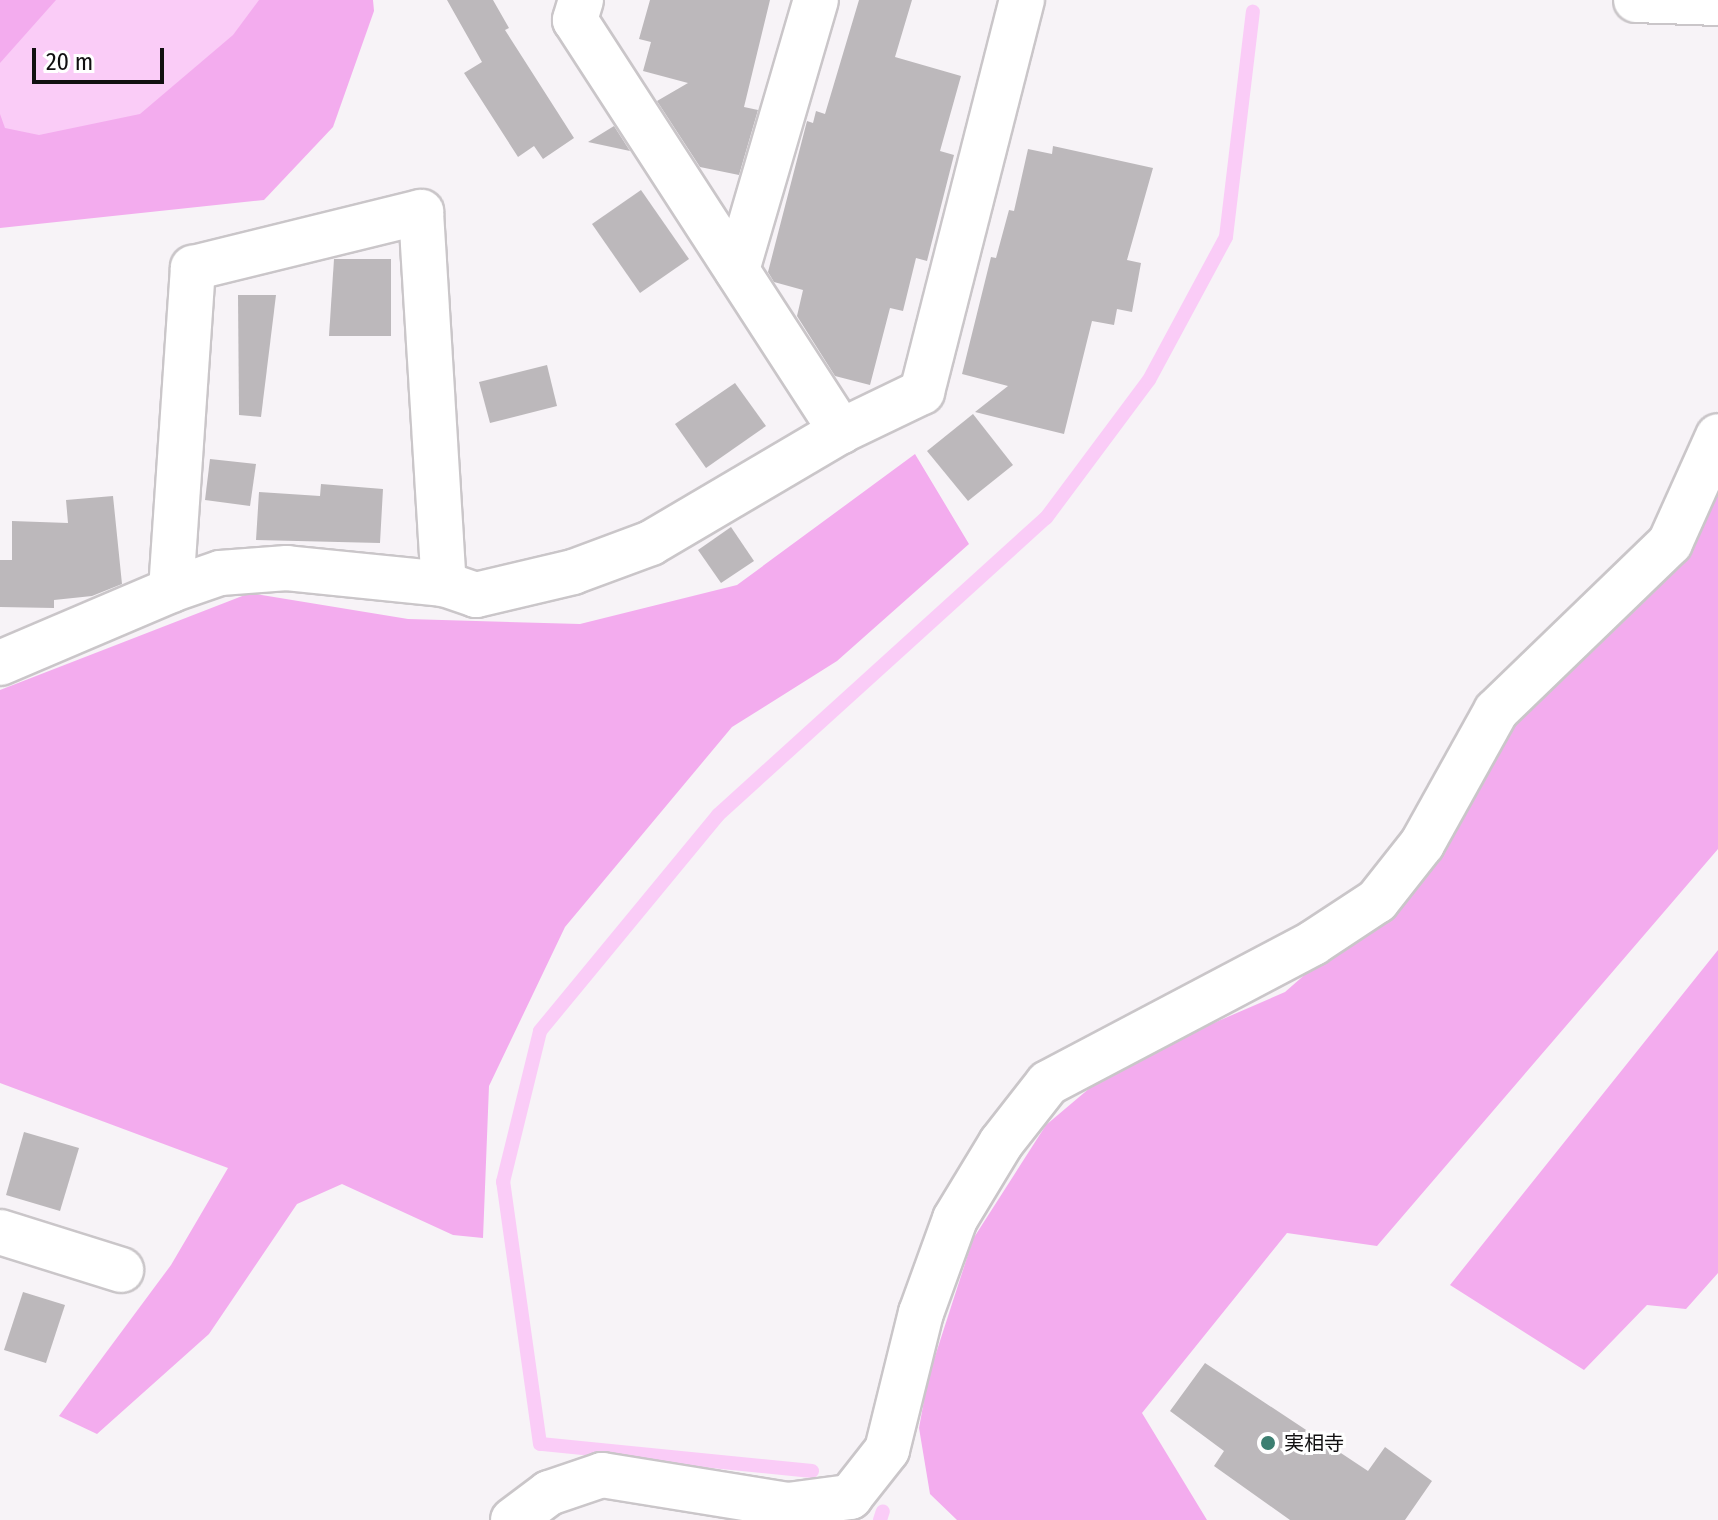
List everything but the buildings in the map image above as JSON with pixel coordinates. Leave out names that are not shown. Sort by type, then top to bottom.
[{"type":"street","points":[[581,0],[575,20],[841,431]]},
{"type":"street","points":[[737,270],[816,0]]},
{"type":"street","points":[[0,663],[171,590],[220,573],[287,568],[444,584],[476,595],[573,572],[651,543],[841,431],[922,392],[1022,0]]},
{"type":"street","points":[[1636,0],[1718,3]]},
{"type":"street","points":[[171,590],[193,268],[421,212],[444,584]]},
{"type":"street","points":[[513,1520],[549,1493],[602,1475],[788,1505],[850,1497],[887,1450],[921,1313],[955,1219],[1001,1143],[1048,1083],[1313,943],[1377,901],[1422,844],[1496,711],[1670,543],[1718,436]]},
{"type":"street","points":[[0,1232],[121,1270]]},
{"type":"shaded area","points":[[0,0],[373,0],[374,11],[333,127],[264,200],[0,228]]},
{"type":"shaded area","points":[[56,0],[259,0],[233,35],[140,114],[39,135],[5,128],[0,114],[0,63]]},
{"type":"shaded area","points":[[915,454],[969,544],[837,661],[732,727],[565,927],[489,1086],[483,1238],[453,1235],[342,1184],[297,1204],[209,1334],[97,1434],[59,1416],[171,1265],[228,1168],[0,1083],[0,690],[250,593],[408,619],[580,624],[737,585]]},
{"type":"shaded area","points":[[1718,496],[1718,849],[1377,1246],[1287,1233],[1142,1413],[1207,1520],[957,1520],[930,1494],[919,1428],[928,1378],[973,1239],[1046,1125],[1117,1065],[1285,992],[1435,861],[1522,693]]},
{"type":"shaded area","points":[[1718,950],[1718,1273],[1686,1309],[1647,1305],[1584,1370],[1450,1285]]},
{"type":"waterway","points":[[812,1471],[540,1444],[503,1182],[540,1031],[718,815],[1046,518],[1149,380],[1226,237],[1253,12]]},
{"type":"waterway","points":[[880,1520],[883,1511]]},
{"type":"place","name":"実相寺","points":[[1268,1443]]}]
